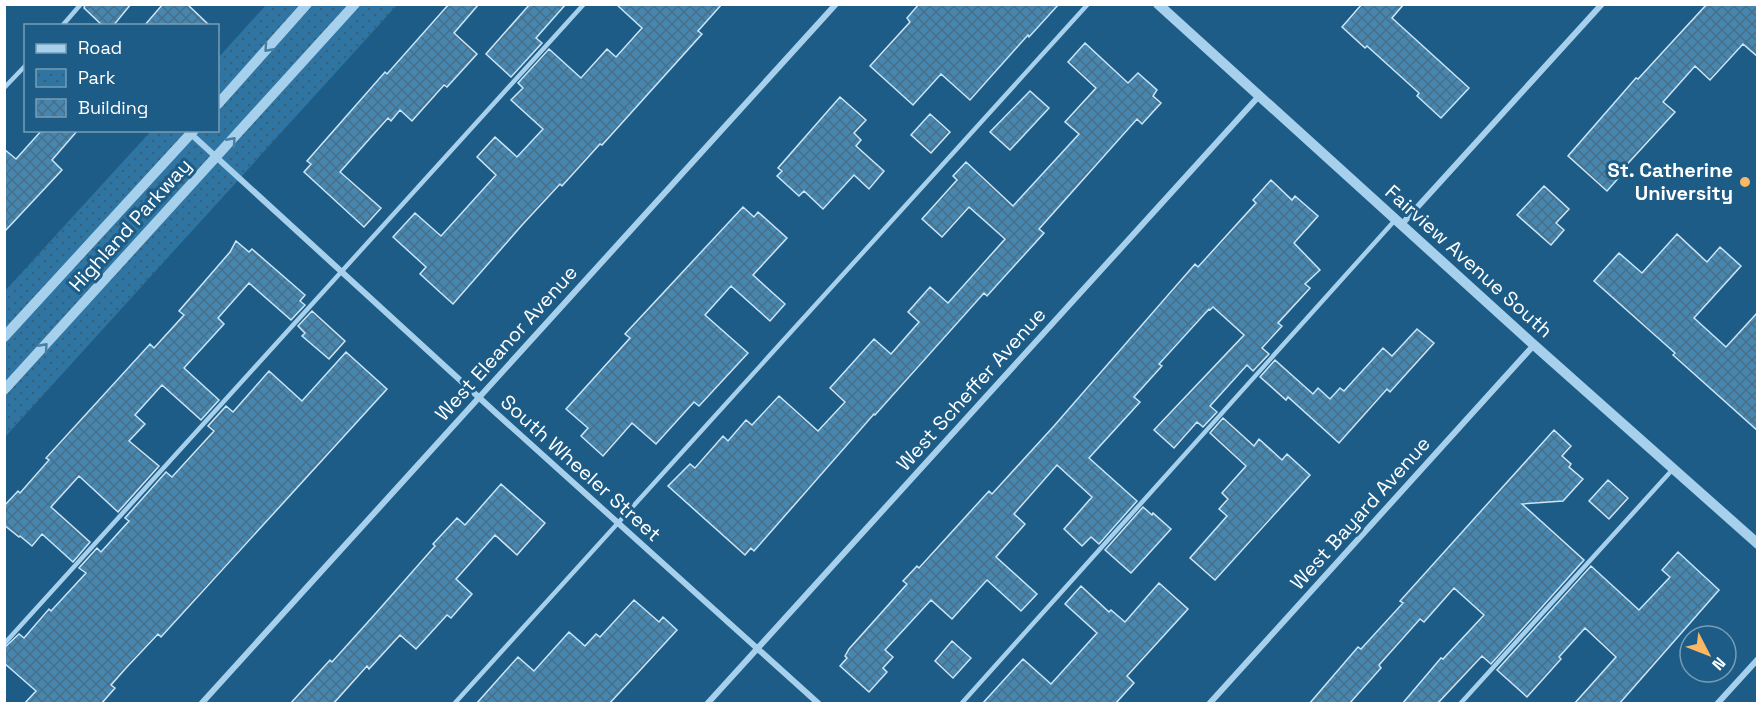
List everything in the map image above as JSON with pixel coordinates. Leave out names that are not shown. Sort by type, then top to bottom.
[{"type":"street","points":[[219,103],[307,4]]},
{"type":"street","name":"Highland Parkway","points":[[4,390],[355,4]]},
{"type":"street","name":"West Eleanor Avenue","points":[[201,704],[836,4]]},
{"type":"street","name":"Fairview Avenue South","points":[[1158,4],[1534,345],[1758,544]]},
{"type":"street","points":[[1399,222],[1602,4]]},
{"type":"street","name":"West Scheffer Avenue","points":[[707,704],[1259,96]]},
{"type":"street","name":"Highland Parkway","points":[[4,337],[192,132]]},
{"type":"street","name":"South Wheeler Street","points":[[192,132],[216,158],[479,398],[819,704]]},
{"type":"street","name":"West Bayard Avenue","points":[[1209,704],[1534,345]]},
{"type":"street","points":[[1717,704],[1758,659]]},
{"type":"lane","points":[[64,24],[81,4]]},
{"type":"lane","points":[[4,644],[584,4]]},
{"type":"lane","points":[[454,704],[1088,4]]},
{"type":"lane","points":[[4,88],[24,67]]},
{"type":"lane","points":[[961,704],[1399,222]]},
{"type":"lane","points":[[1460,704],[1673,469]]},
{"type":"green space","points":[[266,5],[397,5],[5,437],[4,292],[150,132],[219,132],[219,57]]},
{"type":"building","points":[[85,4],[131,4],[115,24],[101,24],[84,8]]},
{"type":"building","points":[[163,4],[187,4],[208,24],[146,24]]},
{"type":"building","points":[[449,4],[479,4],[454,33],[477,54],[447,87],[444,85],[412,121],[400,110],[391,121],[388,118],[340,172],[381,208],[364,227],[304,172],[311,164],[307,161],[385,72],[387,74]]},
{"type":"building","points":[[530,4],[566,4],[536,38],[542,43],[511,77],[486,54]]},
{"type":"building","points":[[616,4],[722,4],[698,31],[702,34],[602,145],[600,144],[562,186],[560,184],[523,224],[453,304],[420,274],[426,267],[393,237],[415,213],[441,236],[496,175],[477,157],[495,137],[517,157],[543,129],[511,100],[523,88],[518,83],[549,49],[581,78],[607,49],[616,57],[642,28]]},
{"type":"building","points":[[919,4],[1059,4],[970,100],[941,74],[913,105],[870,66],[910,22],[907,18]]},
{"type":"building","points":[[1362,4],[1404,4],[1392,18],[1469,88],[1441,118],[1417,96],[1419,93],[1367,46],[1365,48],[1342,27]]},
{"type":"building","points":[[1707,4],[1758,4],[1758,57],[1743,44],[1710,80],[1695,66],[1663,102],[1675,112],[1620,172],[1622,174],[1607,191],[1568,156],[1636,78],[1638,79]]},
{"type":"building","points":[[1085,43],[1128,83],[1138,73],[1157,90],[1153,96],[1161,103],[1142,124],[1137,119],[1039,229],[1044,233],[987,296],[984,293],[754,551],[751,548],[745,555],[668,486],[690,464],[695,468],[723,436],[728,441],[746,420],[752,425],[779,396],[818,431],[845,402],[830,388],[874,339],[891,354],[919,322],[908,312],[930,287],[948,303],[1005,239],[969,207],[942,237],[922,219],[957,180],[953,176],[966,162],[1013,206],[1079,134],[1065,122],[1096,88],[1068,62]]},
{"type":"building","points":[[1030,91],[1049,108],[1010,150],[990,132]]},
{"type":"building","points":[[840,97],[866,120],[854,133],[861,140],[856,146],[884,171],[869,189],[854,175],[823,209],[804,191],[799,196],[777,176],[782,171],[778,168]]},
{"type":"building","points":[[930,114],[950,132],[931,153],[911,135]]},
{"type":"building","points":[[40,132],[76,132],[52,160],[62,170],[4,232],[4,149],[16,159]]},
{"type":"building","points":[[1271,180],[1292,200],[1295,196],[1318,216],[1294,243],[1320,270],[1305,284],[1310,288],[1278,323],[1282,326],[1262,348],[1269,354],[1253,371],[1247,365],[1210,406],[1217,412],[1203,427],[1197,422],[1174,448],[1154,430],[1244,335],[1213,307],[1209,309],[1159,364],[1162,366],[1134,397],[1140,402],[1089,458],[1137,501],[1099,544],[1091,537],[1082,546],[1064,529],[1092,497],[1057,465],[1014,514],[1025,524],[996,557],[1037,594],[1021,611],[987,580],[952,619],[931,600],[885,650],[893,657],[883,668],[887,672],[869,692],[840,666],[847,658],[845,656],[849,649],[907,584],[903,581],[917,566],[919,568],[989,491],[992,494],[1195,264],[1198,267],[1256,203],[1253,200]]},
{"type":"building","points":[[1544,186],[1569,209],[1556,223],[1564,230],[1551,245],[1517,215]]},
{"type":"building","points":[[743,207],[754,217],[758,212],[787,238],[753,275],[785,304],[770,321],[731,286],[705,315],[748,353],[699,406],[694,402],[656,444],[632,423],[603,456],[581,436],[588,428],[566,409],[630,338],[625,334]]},
{"type":"building","points":[[1677,234],[1707,262],[1720,247],[1741,266],[1694,318],[1726,347],[1758,312],[1758,431],[1594,281],[1619,253],[1642,273]]},
{"type":"building","points":[[236,241],[249,252],[252,249],[305,295],[300,301],[305,305],[291,320],[249,283],[218,318],[224,324],[184,368],[219,400],[201,420],[162,385],[135,415],[145,424],[129,441],[159,466],[118,512],[79,476],[51,507],[90,542],[73,562],[42,534],[32,546],[19,537],[4,525],[4,506],[18,491],[20,493],[49,460],[46,458],[150,344],[154,348],[184,315],[179,311],[230,252]]},
{"type":"building","points":[[312,311],[345,341],[329,359],[302,336],[305,333],[298,326]]},
{"type":"building","points":[[1417,329],[1434,343],[1390,392],[1387,389],[1339,443],[1288,397],[1286,400],[1260,377],[1275,360],[1313,394],[1318,388],[1330,399],[1340,388],[1344,391],[1383,348],[1392,356]]},
{"type":"building","points":[[346,352],[387,389],[161,637],[158,634],[126,668],[111,685],[115,688],[101,704],[24,704],[36,691],[4,663],[4,648],[19,634],[24,638],[49,609],[51,611],[86,573],[79,568],[97,548],[101,552],[129,521],[125,518],[166,472],[172,477],[214,431],[208,426],[226,406],[233,412],[269,371],[302,401]]},
{"type":"building","points":[[1223,418],[1254,446],[1259,439],[1282,460],[1287,454],[1310,475],[1215,580],[1190,558],[1227,516],[1219,509],[1228,499],[1222,493],[1246,466],[1210,433]]},
{"type":"building","points":[[1554,430],[1571,446],[1562,456],[1571,464],[1569,467],[1583,479],[1563,501],[1522,504],[1584,560],[1491,664],[1482,656],[1437,704],[1402,704],[1441,658],[1443,659],[1484,615],[1454,588],[1424,622],[1420,619],[1379,665],[1381,668],[1349,704],[1309,704],[1358,647],[1361,649],[1403,603],[1400,601]]},
{"type":"building","points":[[1608,480],[1628,498],[1609,519],[1589,501]]},
{"type":"building","points":[[501,484],[545,523],[517,555],[495,535],[456,579],[472,594],[451,618],[447,615],[416,649],[400,635],[369,669],[367,666],[333,704],[290,704],[376,613],[457,518],[465,525]]},
{"type":"building","points":[[1143,507],[1171,529],[1131,573],[1105,550]]},
{"type":"building","points":[[1678,552],[1719,590],[1689,624],[1678,624],[1678,637],[1619,704],[1574,704],[1616,657],[1585,628],[1527,697],[1497,670],[1591,566],[1639,610],[1670,577],[1662,570]]},
{"type":"building","points":[[1159,583],[1188,609],[1127,676],[1134,683],[1115,704],[982,704],[1023,659],[1051,684],[1097,633],[1065,604],[1081,586],[1109,612],[1111,610],[1125,622]]},
{"type":"building","points":[[634,600],[659,622],[663,617],[677,630],[609,704],[476,704],[518,657],[534,671],[569,632],[585,646],[596,634],[600,637]]},
{"type":"building","points":[[952,641],[971,658],[953,678],[935,661]]},
{"type":"place","name":"St. Catherine University","points":[[1745,182]]}]
